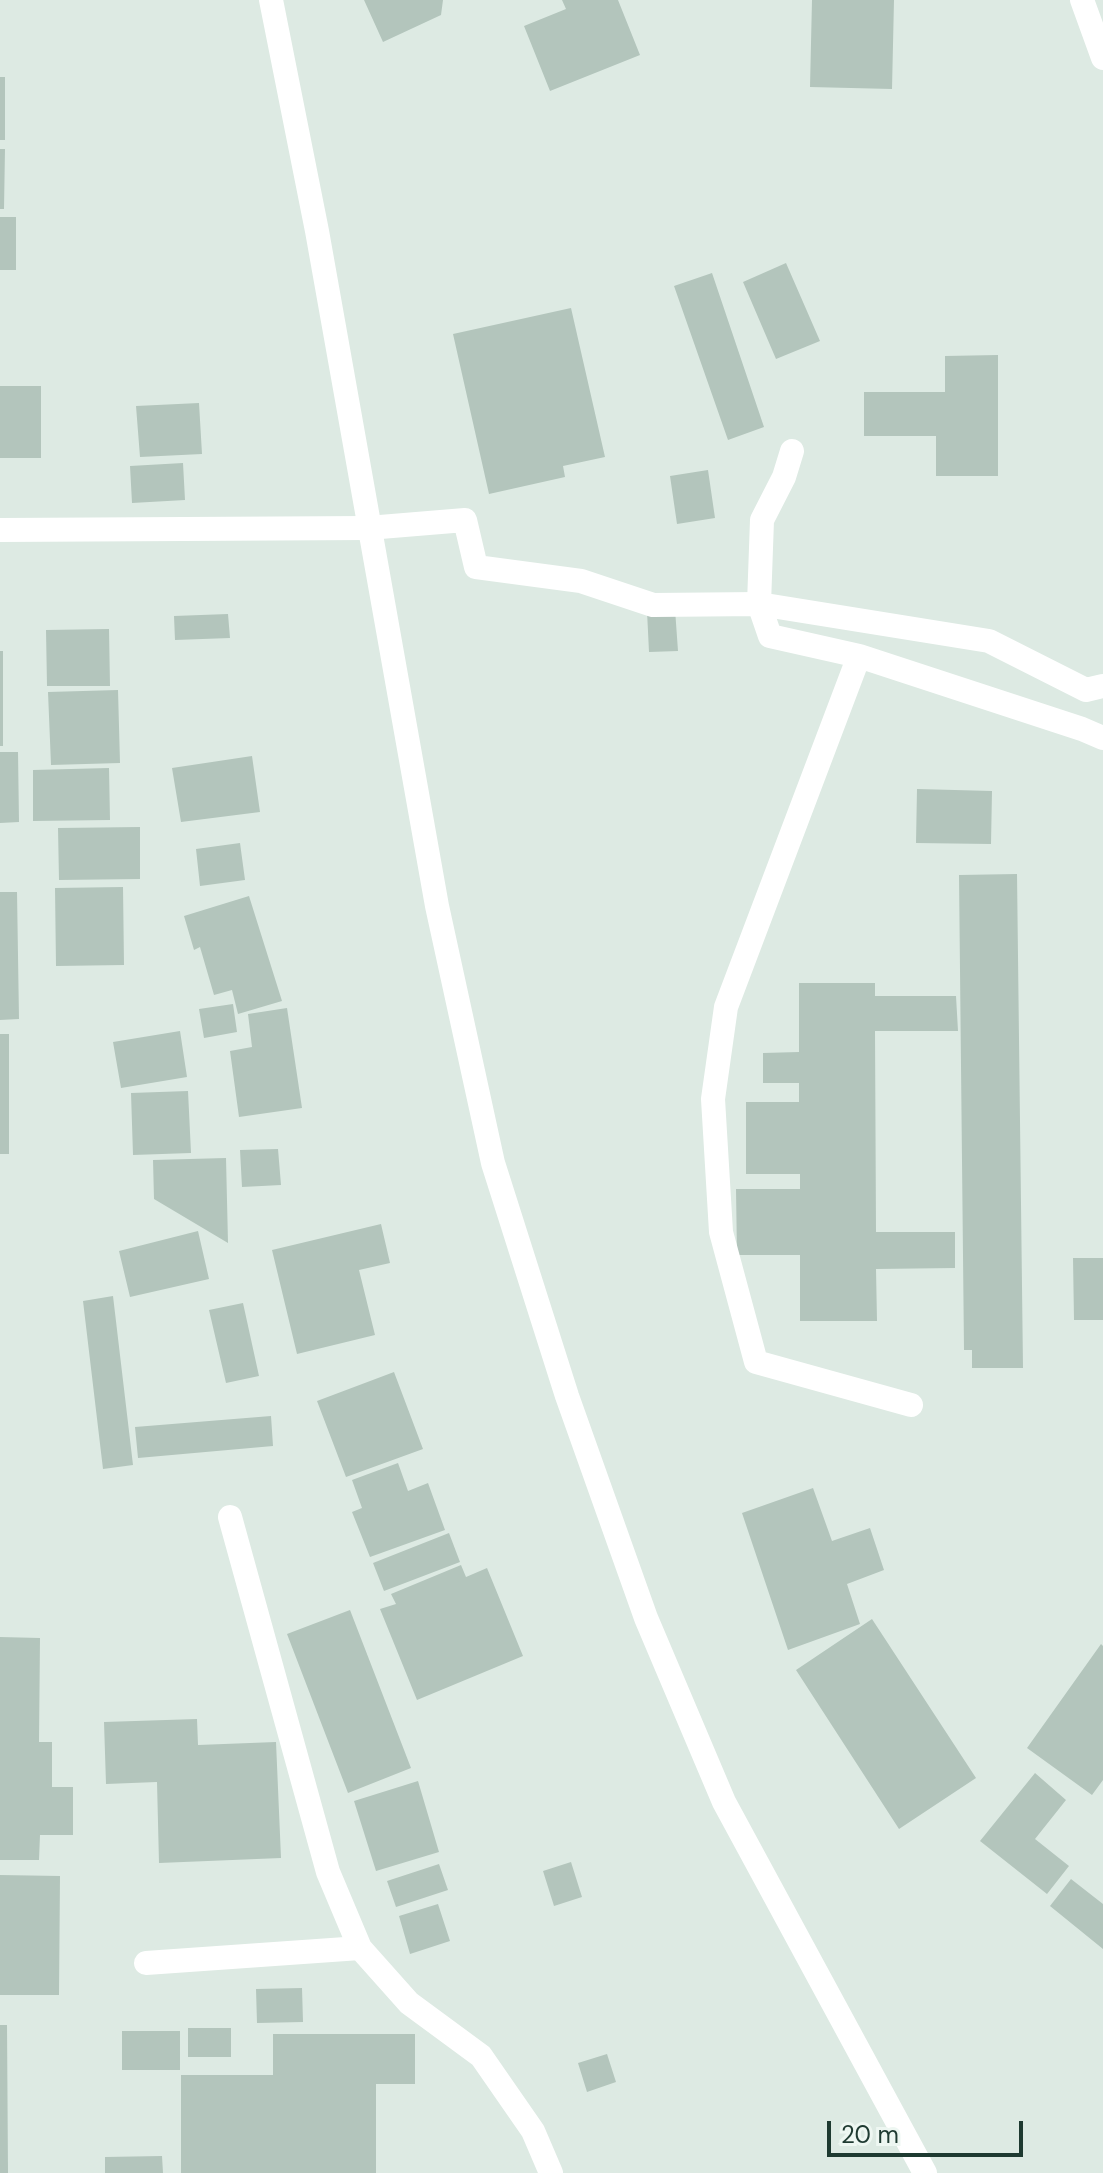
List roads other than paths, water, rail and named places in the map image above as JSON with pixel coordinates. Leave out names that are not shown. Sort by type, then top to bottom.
[{"type":"street","points":[[271,0],[317,231],[437,906],[493,1163],[567,1396],[646,1618],[724,1802],[925,2173]]},
{"type":"street","points":[[1082,0],[1103,58]]},
{"type":"street","points":[[792,451],[784,477],[762,520],[759,604],[770,636],[859,656],[1103,738]]},
{"type":"street","points":[[0,530],[368,528],[465,520],[476,567],[581,581],[653,605],[759,604],[989,641],[1086,690],[1103,686]]},
{"type":"street","points":[[859,656],[726,1007],[713,1099],[721,1232],[756,1362],[911,1405]]},
{"type":"street","points":[[230,1517],[328,1872],[360,1948],[409,2003],[481,2056],[533,2131],[551,2173]]},
{"type":"street","points":[[146,1963],[360,1948]]}]
